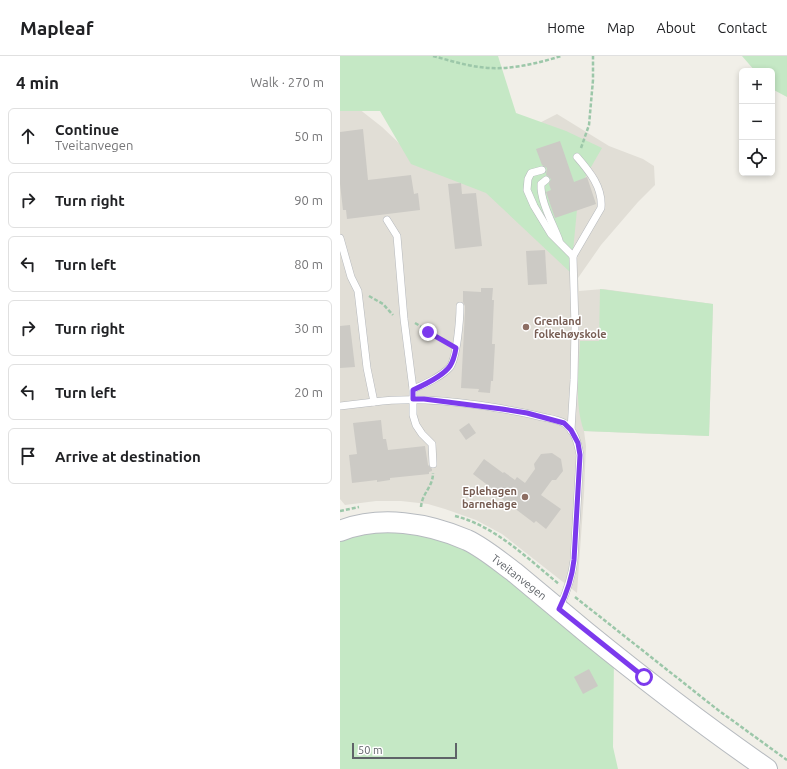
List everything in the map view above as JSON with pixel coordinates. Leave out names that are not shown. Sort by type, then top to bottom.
[{"type":"main road","name":"Tveitanvegen","points":[[340,531],[358,526],[379,523],[401,523],[422,525],[468,540],[490,554],[693,716],[767,769]]},
{"type":"lane","points":[[571,430],[575,327],[573,256],[601,208],[602,201],[592,176],[577,157]]},
{"type":"lane","points":[[542,170],[531,173],[528,179],[527,190],[543,222],[551,234],[573,256]]},
{"type":"lane","points":[[546,180],[541,184],[541,189],[560,242]]},
{"type":"lane","points":[[387,220],[397,236],[403,312],[413,390],[413,415],[416,425],[422,434],[432,444],[433,464]]},
{"type":"lane","points":[[340,238],[351,277],[358,291],[367,368],[374,402]]},
{"type":"lane","points":[[413,390],[450,367],[456,348],[460,306]]},
{"type":"lane","points":[[340,406],[400,399],[424,399],[527,413],[564,423],[571,430],[578,443],[580,455],[572,577],[568,591],[559,609]]},
{"type":"path","points":[[433,56],[479,67],[504,68],[539,63],[561,56]]},
{"type":"path","points":[[577,157],[589,125],[593,80],[593,56]]},
{"type":"path","points":[[358,291],[383,304],[405,329]]},
{"type":"path","points":[[403,312],[419,326],[456,348]]},
{"type":"path","points":[[421,507],[422,499],[433,479],[433,464]]},
{"type":"shaded area","name":"Grenland folkehøyskole","points":[[340,94],[382,127],[420,163],[477,155],[557,114],[609,146],[643,159],[654,166],[655,185],[638,202],[601,245],[578,278],[579,291],[603,289],[713,304],[709,436],[584,431],[586,446],[584,494],[577,593],[502,534],[476,520],[428,504],[401,501],[376,501],[345,505],[340,499]]},
{"type":"green space","points":[[340,56],[498,56],[516,113],[566,131],[602,148],[579,188],[571,273],[486,193],[411,164],[380,111],[340,111]]},
{"type":"green space","points":[[742,56],[787,56],[787,97],[775,91],[775,68],[752,68]]},
{"type":"green space","points":[[600,289],[713,304],[709,436],[584,431],[578,398],[580,341],[599,341]]},
{"type":"green space","points":[[401,525],[478,548],[614,657],[613,747],[618,769],[340,769],[340,531]]},
{"type":"building","points":[[363,129],[368,180],[411,175],[414,194],[418,193],[420,210],[347,219],[346,210],[343,210],[340,184],[340,132]]},
{"type":"building","points":[[560,141],[574,182],[587,177],[596,204],[555,218],[546,192],[551,190],[549,184],[551,179],[546,175],[547,168],[542,165],[536,149]]},
{"type":"building","points":[[461,183],[462,194],[476,193],[482,246],[455,249],[448,184]]},
{"type":"building","points":[[545,250],[547,284],[528,285],[526,251]]},
{"type":"building","points":[[481,288],[493,288],[492,300],[494,300],[492,344],[495,344],[493,381],[491,381],[490,393],[478,392],[479,389],[461,388],[465,312],[463,291],[481,292]]},
{"type":"building","points":[[350,325],[355,367],[340,368],[340,326]]},
{"type":"building","points":[[381,420],[383,439],[386,439],[388,450],[425,446],[428,465],[432,469],[429,474],[390,478],[390,480],[377,482],[377,480],[352,483],[349,455],[357,454],[353,423]]},
{"type":"building","points":[[469,423],[476,433],[466,440],[459,430]]},
{"type":"building","points":[[552,453],[561,459],[563,471],[556,480],[552,480],[541,495],[561,509],[546,529],[536,521],[534,523],[473,474],[484,459],[503,473],[504,472],[515,480],[517,477],[525,483],[535,469],[534,464],[541,454]]},
{"type":"building","points":[[589,669],[598,686],[583,694],[574,677]]},
{"type":"place","name":"Grenland folkehøyskole","points":[[526,327]]},
{"type":"place","name":"Eplehagen barnehage","points":[[525,497]]},
{"type":"route","points":[[428,332],[456,348],[454,358],[450,367],[413,390],[413,399],[462,403],[527,413],[564,423],[571,430],[578,443],[580,455],[579,486],[572,577],[568,591],[559,609],[644,677]]}]
